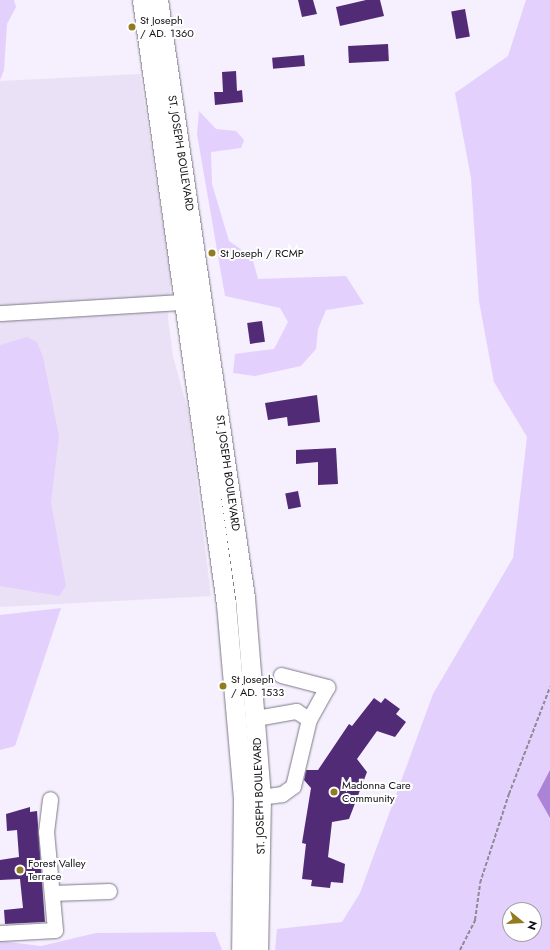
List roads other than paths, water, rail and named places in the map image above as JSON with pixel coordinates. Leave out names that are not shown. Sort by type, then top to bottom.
[{"type":"main road","name":"ST. JOSEPH BOULEVARD","points":[[142,0],[194,301],[226,462],[245,598],[247,719],[243,819],[241,950]]},
{"type":"main road","name":"ST. JOSEPH BOULEVARD","points":[[158,0],[194,301],[208,465],[247,719],[262,797],[258,950]]},
{"type":"main road","points":[[208,465],[226,462]]},
{"type":"lane","points":[[0,313],[194,301]]},
{"type":"lane","points":[[262,797],[282,794],[293,786],[309,719],[327,687],[281,675]]},
{"type":"lane","points":[[247,719],[296,711],[309,719]]},
{"type":"lane","points":[[0,933],[55,930],[46,832],[50,799]]},
{"type":"lane","points":[[52,893],[109,892]]},
{"type":"place","name":"St Joseph / AD. 1360","points":[[132,27]]},
{"type":"place","name":"St Joseph / RCMP","points":[[212,253]]},
{"type":"place","name":"St Joseph / AD. 1533","points":[[223,686]]},
{"type":"place","name":"Madonna Care Community","points":[[334,792]]},
{"type":"place","name":"Forest Valley Terrace","points":[[20,870]]}]
